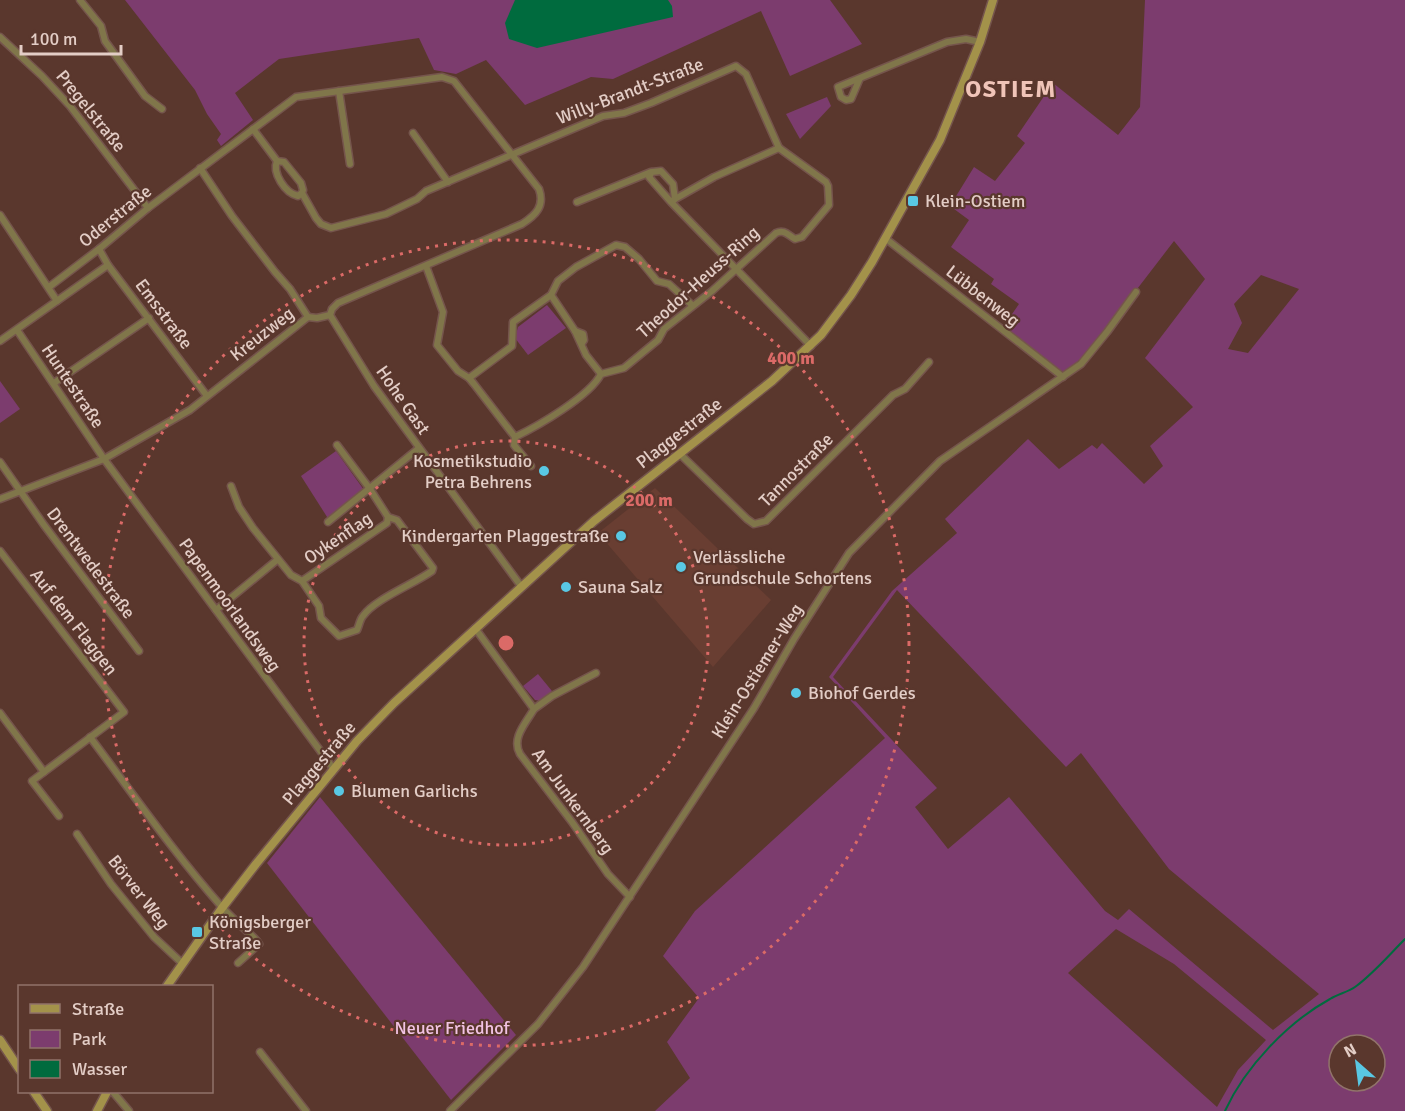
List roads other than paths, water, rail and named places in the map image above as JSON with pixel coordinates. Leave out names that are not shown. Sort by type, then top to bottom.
[{"type":"street","points":[[80,0],[101,26],[105,42],[146,96],[162,109]]},
{"type":"street","name":"Plaggestraße","points":[[168,985],[222,908],[333,768],[394,703],[594,521],[774,379],[812,346],[851,295],[940,140],[980,42],[993,0]]},
{"type":"street","points":[[860,78],[948,42],[966,39],[980,42]]},
{"type":"street","name":"Pregelstraße","points":[[1,40],[42,76],[70,106],[148,208]]},
{"type":"street","name":"Willy-Brandt-Straße","points":[[512,155],[603,116],[624,113],[651,103],[736,66],[746,74],[779,148]]},
{"type":"street","name":"Oderstraße","points":[[49,287],[200,168],[296,97],[442,77],[454,81],[542,197],[535,215],[522,224],[426,266]]},
{"type":"street","points":[[339,91],[350,164]]},
{"type":"street","points":[[253,129],[277,160],[290,167],[301,183],[302,193],[316,218],[321,224],[331,228],[386,214],[417,199],[426,191],[512,155]]},
{"type":"street","points":[[413,133],[448,183]]},
{"type":"street","points":[[673,200],[714,177],[779,148]]},
{"type":"street","name":"Theodor-Heuss-Ring","points":[[515,437],[529,431],[567,406],[597,383],[601,374],[624,368],[658,340],[664,329],[712,291],[776,232],[780,231],[799,240],[829,205],[828,186],[826,182],[779,148]]},
{"type":"street","points":[[277,160],[274,168],[276,174],[288,191],[298,196],[302,193]]},
{"type":"street","points":[[200,168],[232,216],[290,289],[308,317]]},
{"type":"street","points":[[578,202],[651,172],[661,171],[669,178],[675,190],[673,200]]},
{"type":"street","points":[[651,172],[650,177],[812,346]]},
{"type":"street","points":[[0,215],[57,302]]},
{"type":"street","name":"Lübbenweg","points":[[885,238],[1063,377]]},
{"type":"street","points":[[469,378],[512,346],[513,322],[550,295],[558,281],[576,267],[616,245],[625,247],[639,259],[657,281],[669,284],[692,305]]},
{"type":"street","name":"Emsstraße","points":[[99,249],[108,265],[207,396]]},
{"type":"street","name":"Oderstraße","points":[[0,341],[108,265]]},
{"type":"street","points":[[330,315],[338,303],[426,266],[443,312],[437,345],[458,371],[469,378],[515,437],[514,445],[531,466]]},
{"type":"street","name":"Klein-Ostiemer-Weg","points":[[450,1111],[538,1024],[583,967],[754,708],[849,552],[940,461],[1081,364],[1136,292]]},
{"type":"street","points":[[550,295],[582,343],[586,355],[601,374]]},
{"type":"street","name":"Kreuzweg","points":[[0,499],[104,459],[190,410],[308,317],[330,315]]},
{"type":"street","name":"Hohe Gast","points":[[330,315],[374,386],[521,586]]},
{"type":"street","points":[[54,383],[149,318]]},
{"type":"street","name":"Huntestraße","points":[[17,330],[104,459]]},
{"type":"street","name":"Tannostraße","points":[[680,454],[747,519],[754,524],[766,521],[893,394],[905,389],[929,362]]},
{"type":"street","points":[[231,486],[239,507],[277,560],[291,575],[302,581],[319,606],[321,618],[339,636],[357,630],[363,616],[390,595],[415,584],[432,571],[432,564],[397,520],[388,517],[338,446]]},
{"type":"street","points":[[328,522],[419,448]]},
{"type":"street","name":"Papenmoorlandsweg","points":[[104,459],[333,768]]},
{"type":"street","name":"Drentwedestraße","points":[[0,462],[139,651]]},
{"type":"street","name":"Oykenflag","points":[[302,581],[349,547],[365,540],[387,523],[388,517]]},
{"type":"street","name":"Auf dem Flaggen","points":[[0,551],[124,712],[90,737]]},
{"type":"street","points":[[216,610],[277,560]]},
{"type":"street","points":[[475,628],[534,709],[552,696],[596,673]]},
{"type":"street","name":"Am Junkernberg","points":[[534,709],[516,740],[516,747],[608,874],[630,897]]},
{"type":"street","points":[[0,713],[44,772]]},
{"type":"street","points":[[59,816],[32,781],[90,737],[183,861],[222,908],[240,922],[259,944],[238,963]]},
{"type":"street","name":"Börver Weg","points":[[77,834],[111,884],[154,937],[183,964]]},
{"type":"street","points":[[0,1042],[18,1067]]},
{"type":"street","points":[[260,1052],[306,1111]]},
{"type":"street","points":[[35,1093],[46,1111]]},
{"type":"street","points":[[97,1111],[106,1093]]},
{"type":"street","points":[[113,1093],[129,1111]]},
{"type":"water","points":[[515,0],[668,0],[672,6],[673,17],[537,48],[509,39],[505,23]]},
{"type":"waterway","points":[[1225,1111],[1244,1078],[1269,1047],[1314,1009],[1362,982],[1405,939]]},
{"type":"place","name":"Klein-Ostiem","points":[[913,201]]},
{"type":"place","name":"Kosmetikstudio Petra Behrens","points":[[544,471]]},
{"type":"place","name":"Kindergarten Plaggestraße","points":[[621,536]]},
{"type":"place","name":"Verlässliche Grundschule Schortens","points":[[681,567]]},
{"type":"place","name":"Sauna Salz","points":[[566,587]]},
{"type":"place","name":"Biohof Gerdes","points":[[796,693]]},
{"type":"place","name":"Blumen Garlichs","points":[[339,791]]},
{"type":"place","name":"Königsberger Straße","points":[[197,932]]},
{"type":"district","name":"OSTIEM","points":[[1011,89]]},
{"type":"park label","name":"Neuer Friedhof","points":[[452,1028]]}]
